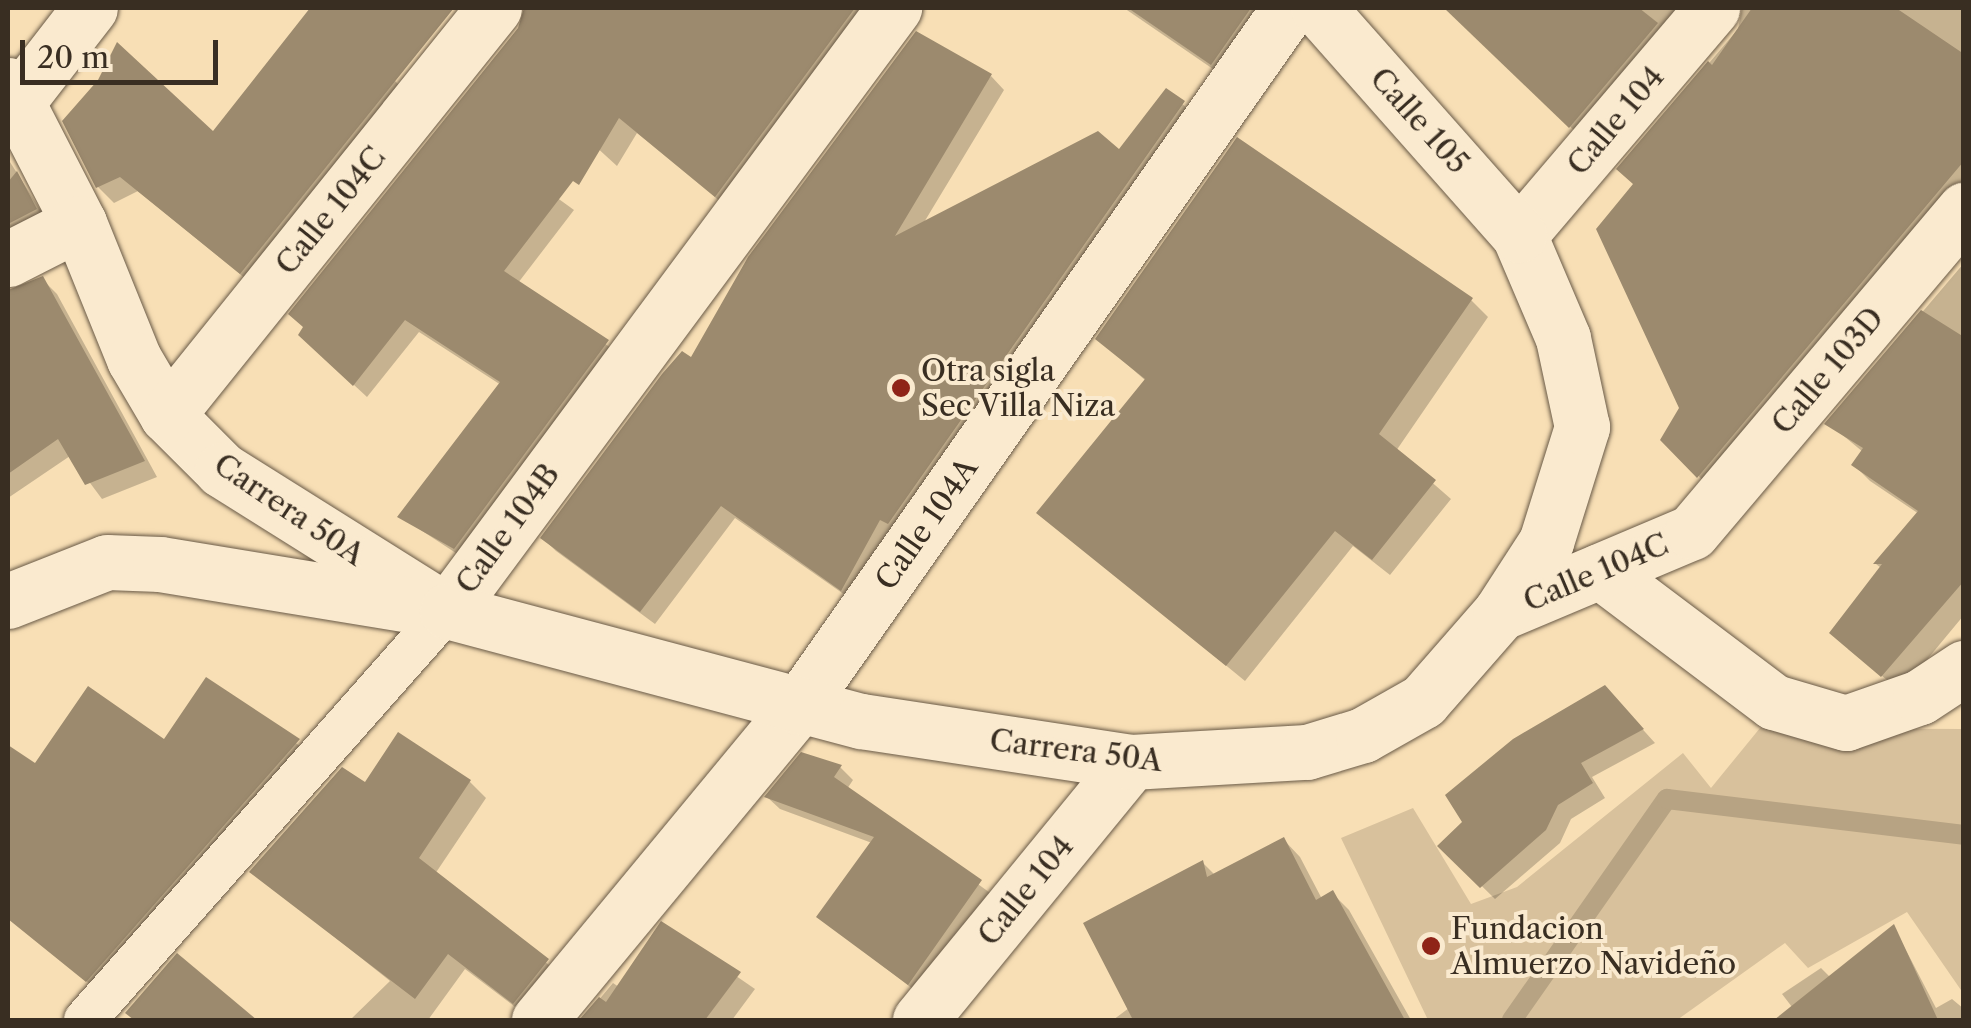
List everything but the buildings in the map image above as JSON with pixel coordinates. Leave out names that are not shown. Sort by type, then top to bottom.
[{"type":"street","points":[[12,93],[90,8]]},
{"type":"street","name":"Calle 104C","points":[[167,415],[494,8]]},
{"type":"street","name":"Calle 104B","points":[[86,1020],[448,611],[894,8]]},
{"type":"street","name":"Calle 104A","points":[[539,1020],[798,707],[1290,8]]},
{"type":"street","name":"Calle 105","points":[[1318,8],[1519,235]]},
{"type":"street","name":"Calle 104","points":[[1519,235],[1712,8]]},
{"type":"street","name":"Carrera 50A","points":[[12,93],[79,222],[134,359],[167,415],[222,470],[448,611]]},
{"type":"street","name":"Calle 103D","points":[[1692,532],[1964,210]]},
{"type":"street","points":[[8,259],[79,222]]},
{"type":"street","name":"Carrera 50A","points":[[8,600],[106,562],[160,564],[448,611],[798,707],[1131,762],[1307,752],[1363,735],[1423,701],[1500,613],[1546,542],[1582,427],[1564,338],[1519,235]]},
{"type":"street","name":"Calle 104C","points":[[1500,613],[1692,532]]},
{"type":"street","points":[[1600,571],[1774,702],[1846,722],[1920,697],[1964,668]]},
{"type":"street","name":"Calle 104","points":[[920,1020],[1131,762]]},
{"type":"shaded area","points":[[1760,728],[1963,729],[1963,993],[1907,912],[1808,968],[1785,943],[1677,1020],[1428,1020],[1341,838],[1413,808],[1471,904],[1517,887],[1683,753],[1711,788]]},
{"type":"waterway","points":[[1512,1020],[1667,799],[1964,835]]},
{"type":"place","name":"Otra sigla Sec Villa Niza","points":[[901,388]]},
{"type":"place","name":"Fundacion Almuerzo Navideño","points":[[1431,946]]}]
